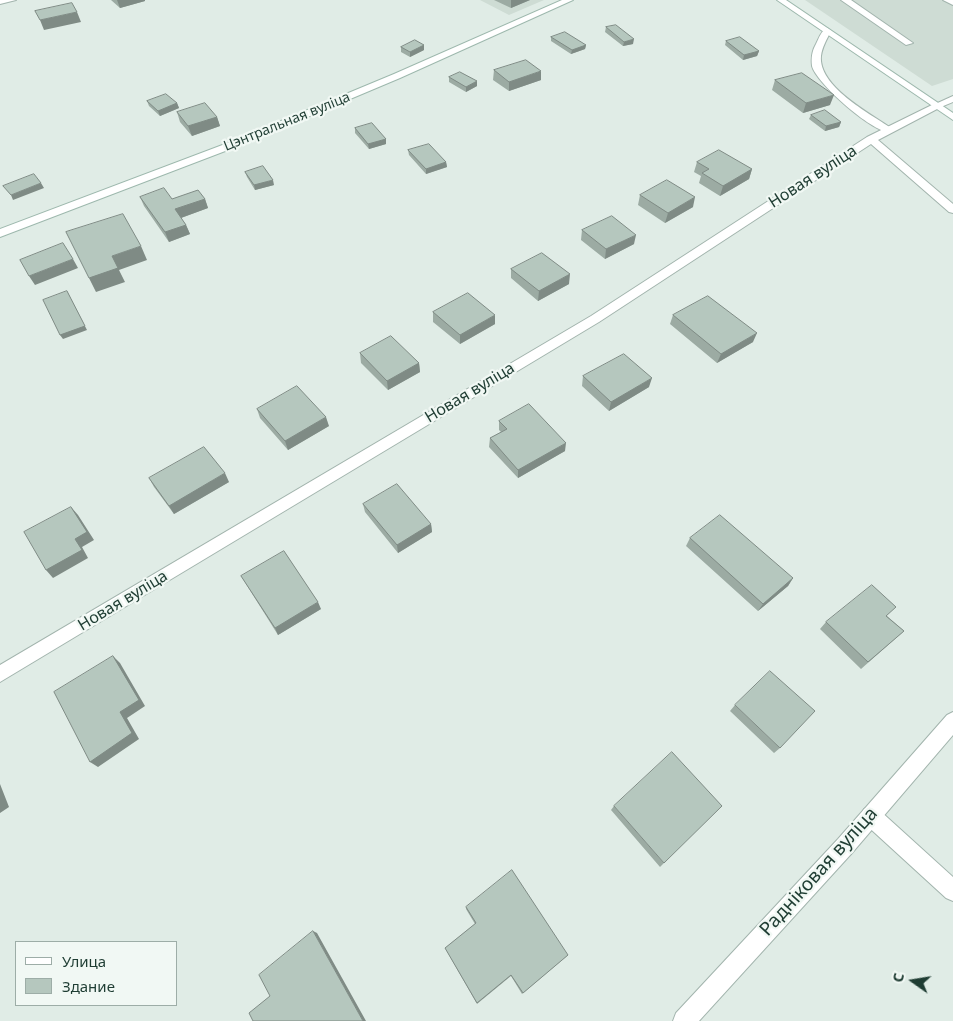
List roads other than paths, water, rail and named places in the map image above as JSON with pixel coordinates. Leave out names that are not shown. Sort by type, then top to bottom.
[{"type":"street","points":[[0,2],[12,0]]},
{"type":"street","name":"Цэнтральная вуліца","points":[[0,233],[246,139],[397,76],[569,0]]},
{"type":"street","points":[[781,0],[953,117]]},
{"type":"street","points":[[844,0],[909,43]]},
{"type":"street","points":[[947,0],[953,3]]},
{"type":"street","points":[[827,31],[816,55],[816,64],[820,76],[829,86],[887,130]]},
{"type":"street","name":"Новая вуліца","points":[[0,674],[595,319],[871,139],[953,99]]},
{"type":"street","points":[[871,139],[953,210]]},
{"type":"street","name":"Радніковая вуліца","points":[[684,1021],[871,816],[953,721]]},
{"type":"street","points":[[871,816],[953,891]]}]
